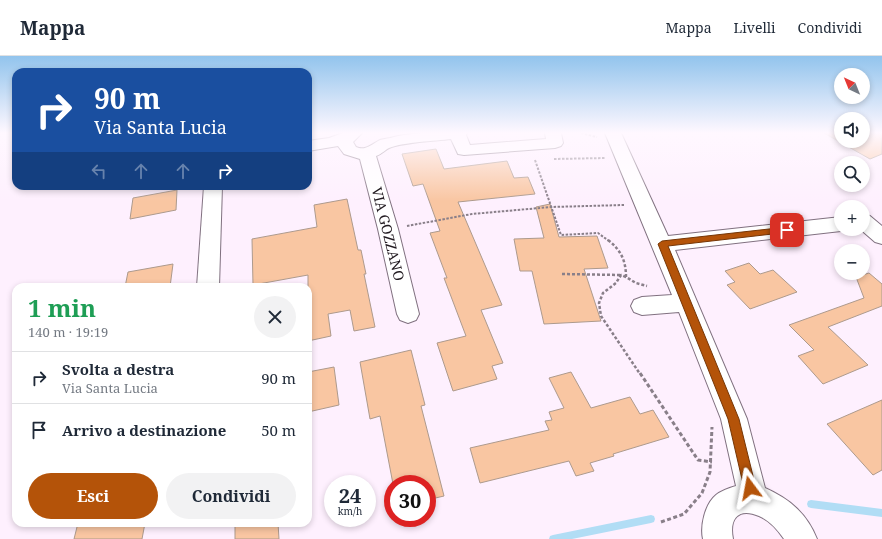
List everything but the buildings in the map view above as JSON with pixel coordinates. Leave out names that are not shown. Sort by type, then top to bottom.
[{"type":"street","name":"VIA GOZZANO","points":[[369,156],[408,314]]},
{"type":"street","points":[[623,156],[687,303],[734,419],[753,499]]},
{"type":"street","points":[[208,283],[213,190]]},
{"type":"street","points":[[870,220],[882,218]]},
{"type":"street","points":[[662,244],[834,225]]},
{"type":"street","points":[[870,227],[882,237]]},
{"type":"street","points":[[646,297],[687,303]]},
{"type":"street","points":[[718,539],[717,522],[721,511],[729,503],[740,499],[753,499],[765,503],[778,511],[789,520],[802,539]]},
{"type":"path","points":[[548,160],[609,158]]},
{"type":"path","points":[[541,160],[535,160],[561,235],[598,233],[611,242],[623,254],[627,265],[626,276]]},
{"type":"path","points":[[388,229],[472,214],[551,206],[627,204]]},
{"type":"path","points":[[562,274],[626,276],[636,283],[646,297]]},
{"type":"path","points":[[621,275],[616,283],[603,293],[599,303],[601,316],[698,460],[712,462]]},
{"type":"path","points":[[661,522],[684,514],[702,493],[710,472],[712,450]]},
{"type":"waterway","points":[[811,504],[882,513]]},
{"type":"waterway","points":[[553,539],[651,519]]},
{"type":"route","points":[[750,488],[734,419],[662,244],[787,230]]}]
